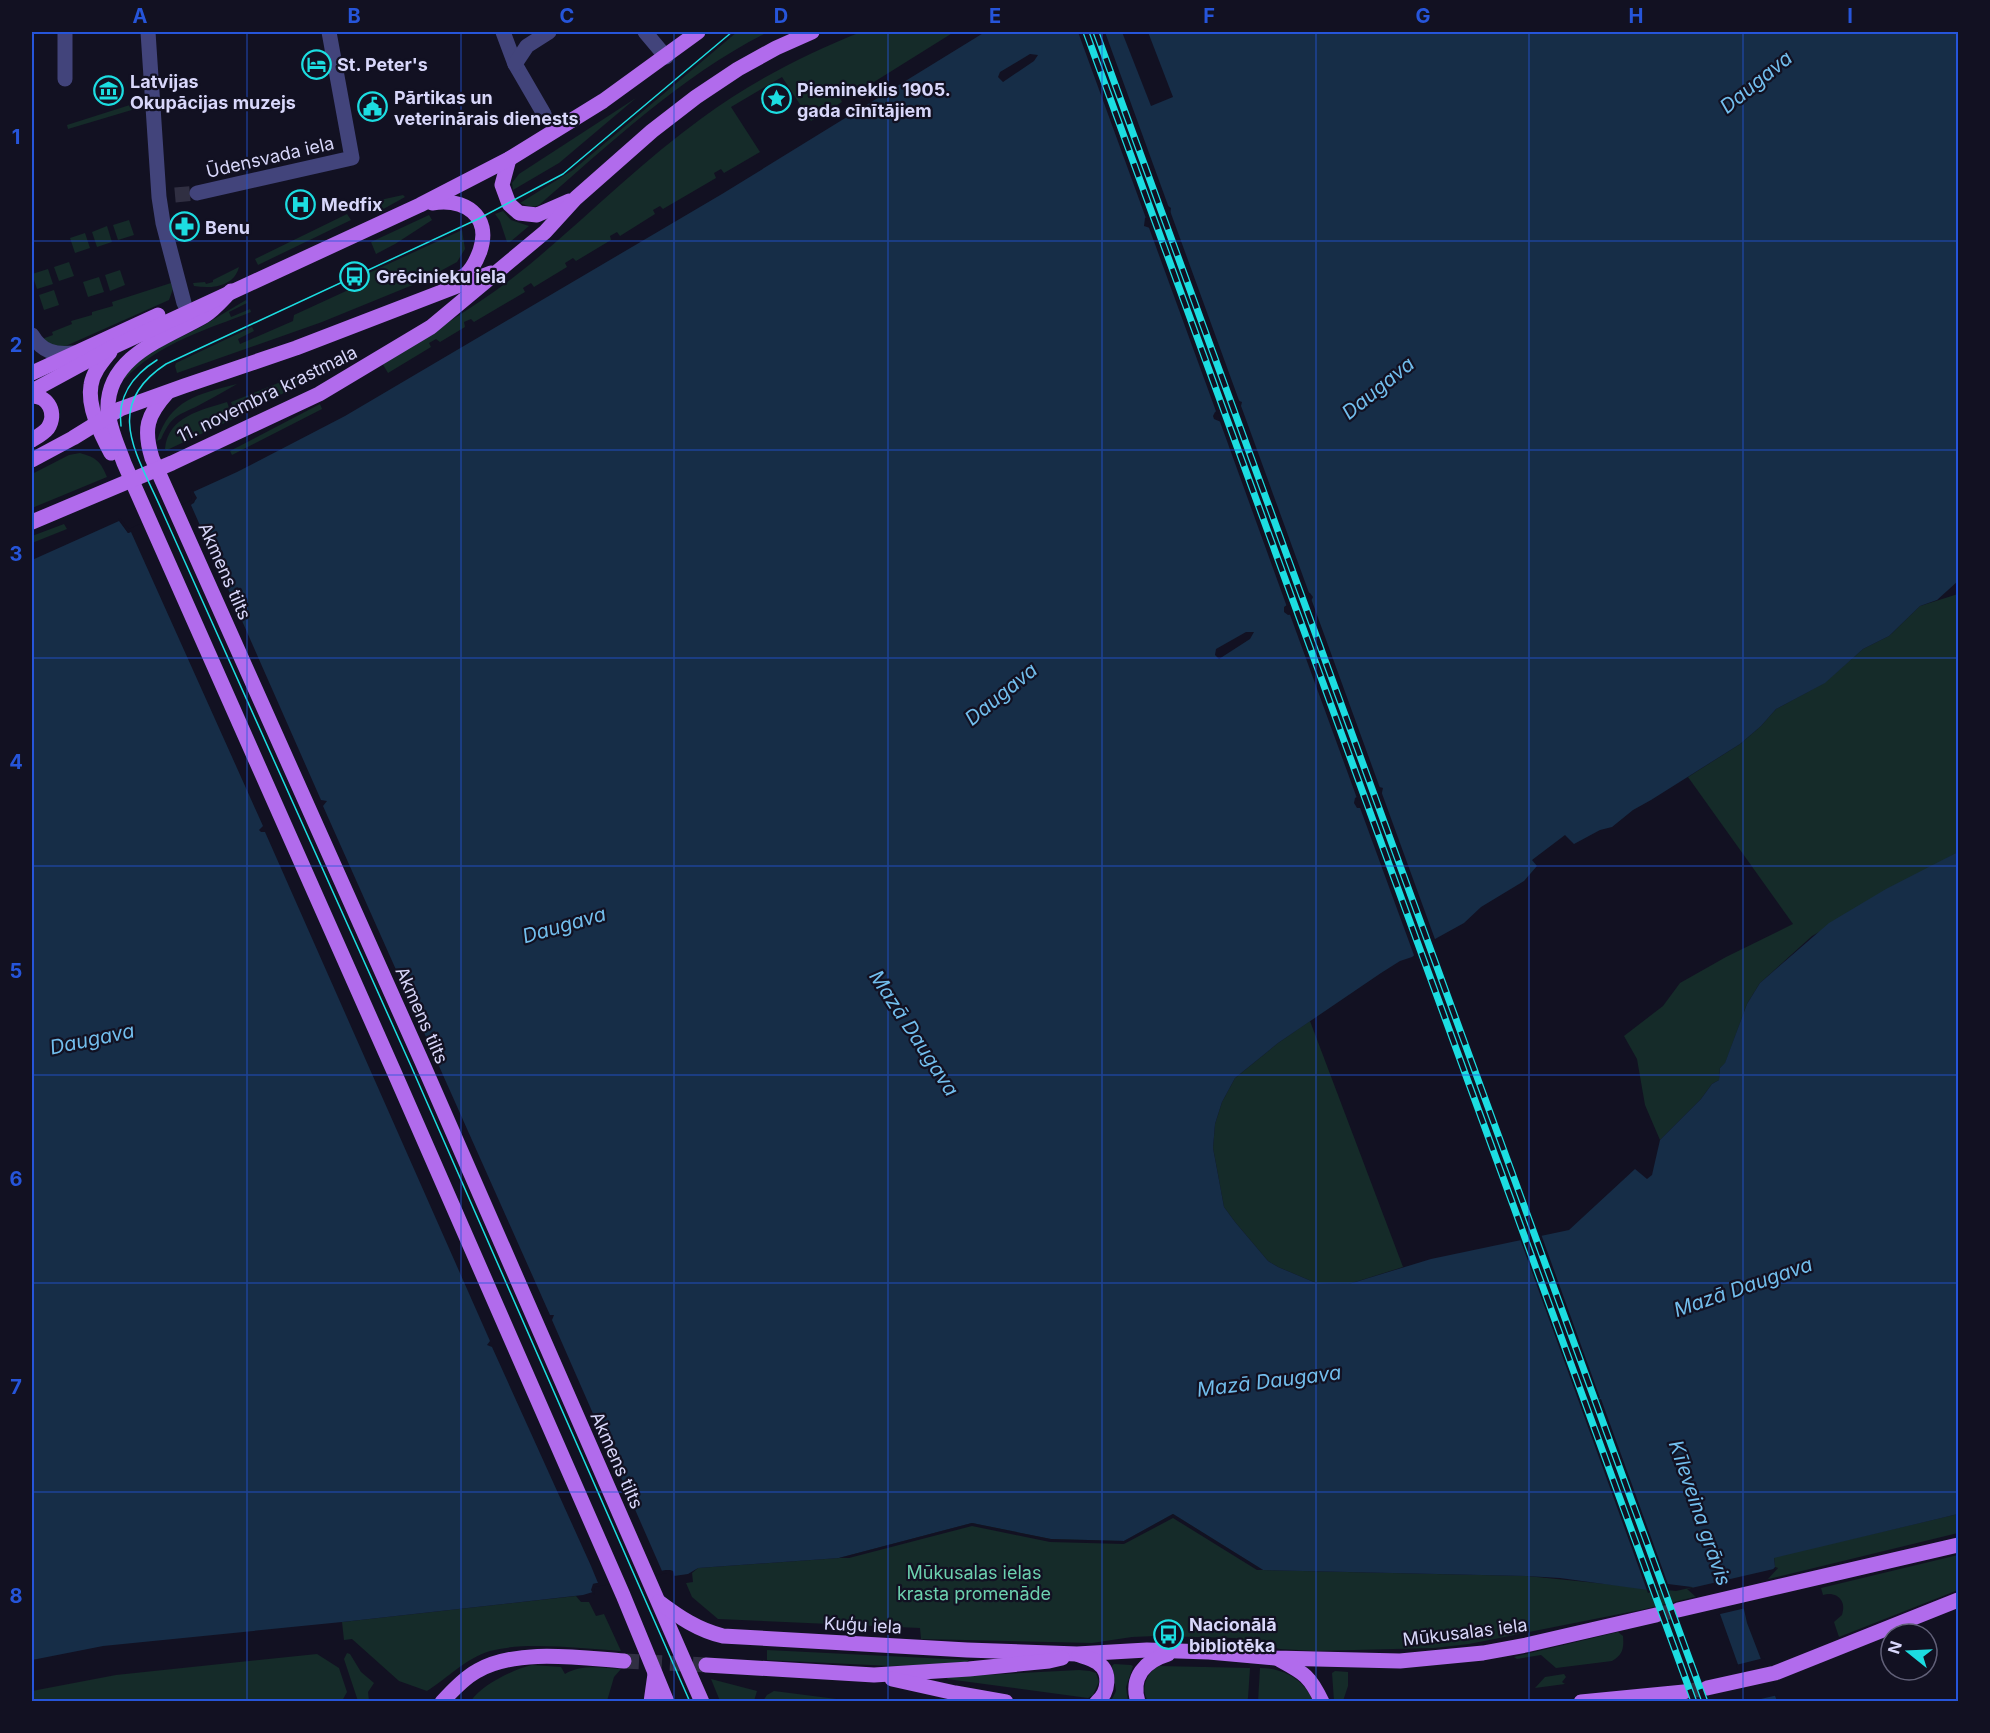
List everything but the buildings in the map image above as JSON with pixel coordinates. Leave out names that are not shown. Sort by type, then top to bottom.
[{"type":"main road","points":[[32,391],[113,347],[420,205],[509,159],[603,101],[698,32]]},
{"type":"main road","name":"11. novembra krastmala","points":[[32,522],[162,467],[319,394],[431,327],[545,232],[576,198],[652,131],[696,97],[776,48],[812,32]]},
{"type":"main road","points":[[509,159],[502,184],[509,204],[519,213],[537,215],[576,198]]},
{"type":"main road","points":[[411,303],[465,275],[477,260],[482,246],[478,219],[474,213],[460,203],[448,201],[420,205]]},
{"type":"main road","name":"11. novembra krastmala","points":[[32,460],[120,410],[280,354],[502,269]]},
{"type":"main road","points":[[32,373],[184,303],[206,294],[231,291]]},
{"type":"main road","points":[[111,453],[104,420],[108,410],[110,392],[117,375],[128,360],[174,331],[207,314],[231,291]]},
{"type":"main road","points":[[113,347],[98,367],[91,384],[91,397],[111,428],[125,466],[395,1074],[667,1701]]},
{"type":"main road","name":"11. novembra krastmala","points":[[153,458],[147,440],[148,422],[155,406],[167,393]]},
{"type":"main road","points":[[32,396],[38,396],[46,401],[51,408],[52,418],[47,429],[32,440]]},
{"type":"main road","points":[[73,438],[98,441],[125,466]]},
{"type":"main road","name":"Akmens tilts","points":[[153,458],[427,1072],[702,1701]]},
{"type":"main road","points":[[1679,1610],[1959,1545]]},
{"type":"main road","name":"Kuģu iela","points":[[654,1595],[687,1622],[710,1633],[723,1636],[967,1650],[1077,1654],[1147,1650],[1275,1658]]},
{"type":"main road","points":[[1707,1688],[1775,1673],[1959,1600]]},
{"type":"main road","name":"Mūkusalas iela","points":[[1275,1658],[1367,1661],[1430,1659],[1526,1646],[1656,1615]]},
{"type":"main road","points":[[1138,1701],[1135,1693],[1137,1678],[1144,1665],[1155,1658],[1176,1651]]},
{"type":"main road","points":[[1077,1654],[1099,1663],[1108,1678],[1107,1688],[1097,1701]]},
{"type":"main road","name":"Kuģu iela","points":[[706,1665],[874,1675],[1049,1661],[1077,1654]]},
{"type":"main road","points":[[1275,1658],[1304,1673],[1322,1701]]},
{"type":"main road","points":[[442,1701],[477,1671],[514,1659],[624,1660]]},
{"type":"main road","points":[[651,1701],[655,1674]]},
{"type":"main road","name":"Kuģu iela","points":[[874,1675],[955,1693],[1006,1701]]},
{"type":"main road","points":[[454,1701],[464,1681]]},
{"type":"main road","points":[[1581,1701],[1684,1692]]},
{"type":"street","points":[[65,32],[65,79]]},
{"type":"street","points":[[148,32],[159,197],[163,223],[184,303]]},
{"type":"street","name":"Ūdensvada iela","points":[[197,193],[352,158],[329,32]]},
{"type":"street","points":[[503,32],[516,64],[544,114]]},
{"type":"street","points":[[516,64],[527,46],[549,32]]},
{"type":"street","points":[[645,32],[666,57]]},
{"type":"street","points":[[159,197],[175,195]]},
{"type":"street","points":[[32,335],[42,347],[59,355],[77,353]]},
{"type":"green space","points":[[737,32],[768,32],[736,49],[677,89],[620,134],[539,205],[529,206],[520,203],[573,170]]},
{"type":"green space","points":[[861,32],[954,32],[850,97],[847,93],[840,98],[842,102],[811,121],[782,77],[731,107],[760,152],[724,173],[721,169],[714,173],[716,178],[663,209],[660,206],[653,210],[655,214],[620,236],[617,232],[610,236],[611,240],[576,261],[573,258],[565,263],[567,267],[534,287],[531,283],[523,288],[525,292],[474,322],[471,319],[464,322],[465,327],[440,342],[436,339],[429,343],[431,347],[388,373],[382,363],[512,279],[657,153],[702,118],[740,92],[779,70]]},
{"type":"green space","points":[[636,98],[559,163],[513,190],[512,183],[519,174]]},
{"type":"green space","points":[[133,104],[135,109],[68,129],[67,125]]},
{"type":"green space","points":[[403,195],[405,197],[378,212],[362,204]]},
{"type":"green space","points":[[503,211],[511,220],[529,226],[510,242],[507,242],[500,221],[495,214]]},
{"type":"green space","points":[[347,214],[351,220],[258,265],[255,259]]},
{"type":"green space","points":[[429,215],[432,220],[376,254],[371,242]]},
{"type":"green space","points":[[129,220],[134,235],[118,240],[113,225]]},
{"type":"green space","points":[[107,226],[112,242],[97,247],[92,232]]},
{"type":"green space","points":[[462,230],[465,249],[457,262],[420,282],[322,322],[177,373],[176,363],[252,327],[254,331],[238,339],[240,344],[293,321],[294,315],[357,286],[361,282],[360,277]]},
{"type":"green space","points":[[85,233],[90,248],[75,253],[70,238]]},
{"type":"green space","points":[[69,262],[74,276],[59,281],[54,267]]},
{"type":"green space","points":[[239,267],[227,283],[214,287],[194,286],[193,283],[213,282]]},
{"type":"green space","points":[[48,269],[53,284],[37,289],[32,274]]},
{"type":"green space","points":[[120,270],[125,285],[110,291],[105,275]]},
{"type":"green space","points":[[99,277],[104,292],[88,297],[83,282]]},
{"type":"green space","points":[[171,283],[173,289],[169,300],[59,349],[42,339],[72,324],[71,321],[113,306],[112,302]]},
{"type":"green space","points":[[54,290],[59,305],[44,310],[39,295]]},
{"type":"green space","points":[[246,300],[247,303],[229,312],[231,317],[250,309],[251,312],[184,338],[152,356],[124,380],[128,368],[158,348],[199,328]]},
{"type":"green space","points":[[328,363],[329,368],[323,372],[237,418],[231,402]]},
{"type":"green space","points":[[237,384],[173,419],[161,439],[157,441],[163,427],[178,407],[198,395]]},
{"type":"green space","points":[[227,402],[233,419],[165,449],[172,429],[179,422],[197,412]]},
{"type":"green space","points":[[320,404],[322,409],[232,455],[230,451]]},
{"type":"green space","points":[[80,453],[97,461],[107,477],[32,508],[32,474],[69,455]]},
{"type":"green space","points":[[64,524],[67,529],[32,543],[32,536]]},
{"type":"green space","points":[[1958,594],[1958,852],[1812,936],[1760,983],[1747,1004],[1725,1064],[1720,1068],[1719,1080],[1712,1084],[1701,1099],[1660,1140],[1645,1105],[1637,1059],[1624,1036],[1663,1006],[1680,983],[1793,924],[1688,777],[1740,744],[1776,709],[1824,683],[1863,649],[1889,636],[1920,606]]},
{"type":"green space","points":[[1310,1021],[1403,1267],[1349,1284],[1316,1283],[1268,1261],[1224,1207],[1213,1148],[1215,1124],[1222,1102],[1235,1078],[1278,1043]]},
{"type":"green space","name":"Mūkusalas ielas krasta promenāde","points":[[1173,1514],[1263,1570],[1527,1576],[1676,1591],[1778,1568],[1775,1567],[1774,1557],[1958,1514],[1958,1533],[1645,1609],[1469,1644],[1434,1648],[1315,1651],[1280,1649],[1235,1638],[1156,1636],[1092,1643],[921,1639],[920,1628],[718,1619],[692,1597],[686,1583],[693,1582],[692,1573],[698,1568],[839,1558],[972,1523],[1124,1541]]},
{"type":"green space","points":[[1958,1555],[1958,1590],[1839,1637],[1834,1622],[1842,1615],[1842,1601],[1833,1594],[1823,1595],[1821,1588]]},
{"type":"green space","points":[[576,1596],[581,1602],[589,1602],[596,1616],[604,1614],[621,1651],[521,1646],[490,1651],[465,1663],[427,1691],[399,1681],[352,1639],[344,1640],[342,1622]]},
{"type":"green space","points":[[1618,1632],[1623,1636],[1623,1648],[1621,1654],[1612,1661],[1556,1668],[1541,1655],[1517,1659],[1514,1657]]},
{"type":"green space","points":[[767,1650],[968,1660],[968,1663],[891,1666],[767,1660]]},
{"type":"green space","points":[[347,1653],[350,1654],[361,1672],[374,1683],[368,1692],[369,1701],[358,1701],[344,1659]]},
{"type":"green space","points":[[317,1654],[339,1668],[347,1692],[342,1701],[32,1701],[32,1691],[116,1675]]},
{"type":"green space","points":[[1114,1664],[1133,1666],[1126,1687],[1128,1701],[1111,1701],[1116,1691],[1112,1666]]},
{"type":"green space","points":[[532,1665],[561,1667],[565,1674],[585,1668],[621,1669],[614,1677],[607,1701],[471,1701],[482,1689],[498,1678]]},
{"type":"green space","points":[[1159,1666],[1250,1668],[1247,1701],[1148,1701],[1145,1691],[1146,1682],[1154,1669]]},
{"type":"green space","points":[[1260,1668],[1277,1670],[1292,1676],[1304,1687],[1313,1701],[1258,1702]]},
{"type":"green space","points":[[1079,1670],[1096,1673],[1099,1682],[1093,1695],[1088,1698],[947,1679],[948,1677]]},
{"type":"green space","points":[[1335,1671],[1348,1672],[1348,1686],[1343,1701],[1334,1701],[1332,1673]]},
{"type":"green space","points":[[1564,1674],[1566,1677],[1562,1682],[1565,1684],[1535,1688],[1545,1677]]},
{"type":"green space","points":[[711,1679],[757,1691],[754,1701],[720,1701]]},
{"type":"green space","points":[[774,1691],[852,1701],[763,1701]]},
{"type":"water","points":[[985,32],[1958,32],[1958,581],[1937,600],[1920,606],[1889,636],[1863,649],[1825,683],[1776,709],[1740,744],[1633,810],[1612,827],[1600,830],[1574,844],[1565,835],[1532,860],[1537,866],[1524,881],[1481,907],[1464,923],[1435,939],[1412,957],[1400,961],[1381,973],[1278,1043],[1235,1078],[1222,1102],[1215,1124],[1213,1148],[1224,1207],[1268,1261],[1316,1283],[1349,1284],[1431,1259],[1569,1230],[1635,1169],[1647,1179],[1652,1175],[1660,1140],[1701,1099],[1712,1084],[1719,1080],[1720,1068],[1725,1063],[1747,1004],[1760,983],[1829,923],[1886,889],[1958,852],[1958,1514],[1774,1558],[1775,1567],[1743,1605],[1747,1623],[1777,1701],[1751,1701],[1720,1614],[1692,1587],[1668,1584],[1648,1590],[1560,1578],[1527,1576],[1263,1570],[1173,1514],[1124,1541],[1051,1539],[972,1523],[839,1558],[698,1568],[688,1574],[674,1576],[673,1571],[666,1570],[593,1584],[593,1592],[583,1595],[103,1646],[32,1660],[32,560],[119,521],[128,533],[194,503],[196,498],[193,492],[345,416],[722,194]],"holes":[[[1030,54],[1038,55],[1034,61],[1003,82],[998,77],[1000,72]],[[1165,204],[1171,208],[1170,215],[1150,228],[1144,226],[1145,218]],[[1234,399],[1242,402],[1240,410],[1221,422],[1213,416],[1215,412]],[[1306,592],[1313,597],[1306,606],[1291,614],[1284,612],[1284,607]],[[1246,632],[1254,632],[1250,639],[1219,659],[1215,655],[1216,649]],[[1376,786],[1383,788],[1381,797],[1362,808],[1357,808],[1354,803],[1355,798]]]},
{"type":"pier","points":[[1078,32],[1105,32],[1436,942],[1415,958],[1359,805],[1379,795],[1380,790],[1377,789],[1358,801],[1289,612],[1309,597],[1306,595],[1287,607],[1219,419],[1238,408],[1239,403],[1235,402],[1217,414],[1148,225],[1167,213],[1168,209],[1160,210],[1147,221]]},
{"type":"pier","points":[[1122,32],[1148,32],[1173,97],[1151,106]]},
{"type":"pier","points":[[192,489],[197,498],[191,505],[321,800],[327,801],[323,806],[550,1315],[554,1315],[552,1320],[662,1571],[673,1571],[675,1578],[667,1573],[595,1587],[594,1595],[591,1590],[593,1584],[598,1583],[591,1566],[492,1347],[487,1345],[490,1341],[265,832],[259,830],[263,826],[131,532],[128,533],[118,518],[129,529],[192,500],[190,492]]},
{"type":"pier","points":[[1541,1234],[1600,1398],[1580,1403],[1601,1399],[1669,1587],[1648,1593],[1519,1236]]},
{"type":"pier","points":[[1173,1514],[1263,1570],[1257,1570],[1173,1518],[1124,1544],[1050,1542],[972,1526],[849,1558],[839,1558],[972,1523],[1051,1539],[1124,1541]]},
{"type":"pier","points":[[1778,1568],[1746,1608],[1716,1615],[1687,1589]]},
{"type":"pier","points":[[1764,1658],[1778,1695],[1748,1702],[1736,1665]]},
{"type":"tunnel","points":[[175,195],[197,193]]},
{"type":"tunnel","points":[[1656,1615],[1678,1610]]},
{"type":"tunnel","points":[[624,1661],[706,1665]]},
{"type":"tunnel","points":[[1684,1692],[1707,1688]]},
{"type":"tram line","points":[[690,1702],[411,1066],[144,472],[131,434],[130,415],[134,398],[146,380],[166,364],[478,219],[563,174],[732,32]]},
{"type":"tram line","points":[[121,426],[120,415],[128,388],[148,366],[157,360]]},
{"type":"railway","points":[[1086,32],[1694,1702]]},
{"type":"railway","points":[[1096,32],[1705,1702]]},
{"type":"place","name":"St. Peter's","points":[[316,64]]},
{"type":"place","name":"Latvijas Okupācijas muzejs","points":[[109,91]]},
{"type":"place","name":"Piemineklis 1905. gada cīnītājiem","points":[[776,99]]},
{"type":"place","name":"Pārtikas un veterinārais dienests","points":[[373,107]]},
{"type":"place","name":"Medfix","points":[[300,204]]},
{"type":"place","name":"Benu","points":[[184,227]]},
{"type":"place","name":"Grēcinieku iela","points":[[355,276]]},
{"type":"place","name":"Nacionālā bibliotēka","points":[[1168,1634]]},
{"type":"water label","name":"Daugava","points":[[1756,82]]},
{"type":"water label","name":"Daugava","points":[[1378,388]]},
{"type":"water label","name":"Daugava","points":[[1001,694]]},
{"type":"water label","name":"Daugava","points":[[564,925]]},
{"type":"water label","name":"Mazā Daugava","points":[[914,1033]]},
{"type":"water label","name":"Daugava","points":[[92,1039]]},
{"type":"water label","name":"Mazā Daugava","points":[[1743,1287]]},
{"type":"water label","name":"Mazā Daugava","points":[[1269,1381]]},
{"type":"water label","name":"Kīleveina grāvis","points":[[1700,1513]]}]
